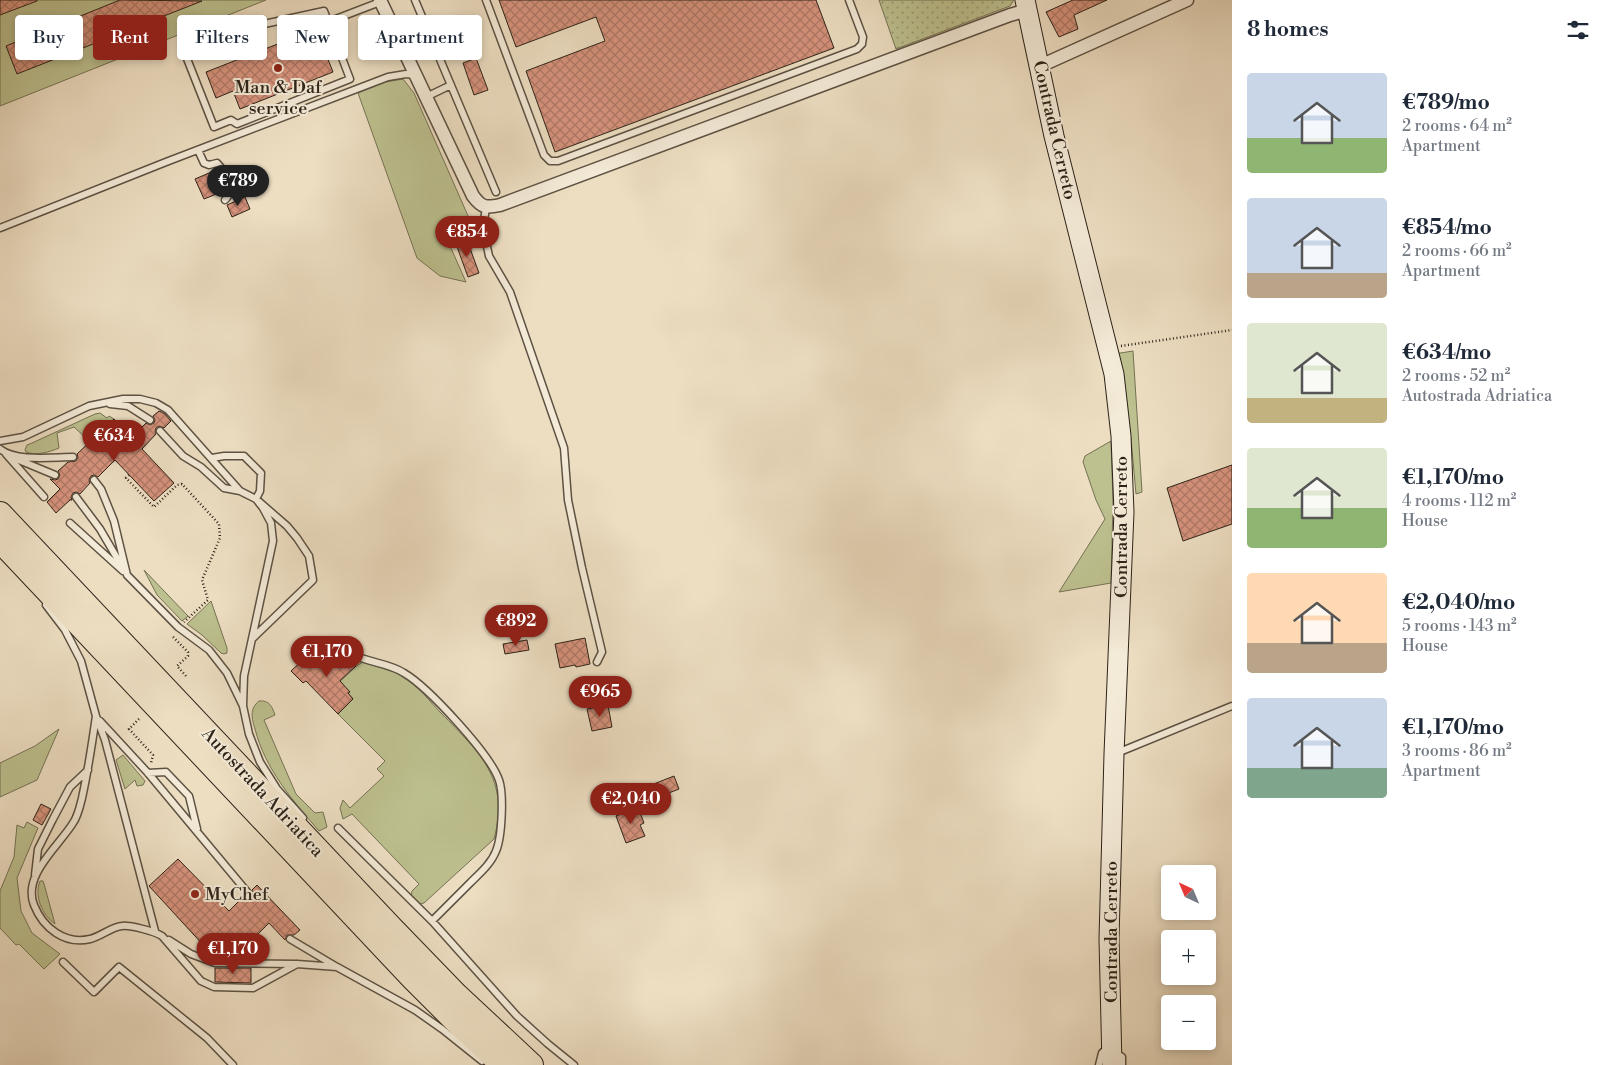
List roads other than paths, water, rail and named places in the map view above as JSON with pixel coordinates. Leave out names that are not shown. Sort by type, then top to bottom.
[{"type":"highway","name":"Autostrada Adriatica","points":[[0,514],[456,995],[531,1065]]},
{"type":"highway","name":"Autostrada Adriatica","points":[[0,540],[413,978],[503,1065]]},
{"type":"main road","name":"Contrada Cerreto","points":[[1026,5],[1054,136],[1114,374],[1121,436],[1124,512],[1114,754],[1109,940],[1115,1056]]},
{"type":"street","points":[[1040,66],[1187,0]]},
{"type":"street","points":[[380,1],[473,196],[476,201],[486,207],[500,205],[1010,15],[1026,5]]},
{"type":"lane","points":[[415,0],[496,192]]},
{"type":"lane","points":[[486,0],[544,156],[550,161],[558,160],[857,50],[862,44],[863,37],[849,0]]},
{"type":"lane","points":[[345,15],[380,1]]},
{"type":"lane","points":[[324,11],[328,22],[350,79],[237,124],[231,120],[214,127],[182,46],[255,26],[324,11]]},
{"type":"lane","points":[[0,228],[388,76],[415,75]]},
{"type":"lane","points":[[426,97],[451,85]]},
{"type":"lane","points":[[198,150],[204,163],[209,165],[218,163],[222,167],[231,191],[229,197],[225,200]]},
{"type":"lane","points":[[486,207],[484,221],[489,256],[510,292],[564,448],[568,500],[602,652],[597,662]]},
{"type":"lane","points":[[0,441],[23,437],[89,406],[140,398],[156,403],[168,410],[240,491]]},
{"type":"lane","points":[[106,403],[128,406],[150,420]]},
{"type":"lane","points":[[160,431],[183,456],[201,467],[224,488],[240,491],[256,498],[287,526],[309,556],[313,580],[252,638]]},
{"type":"lane","points":[[0,449],[44,497]]},
{"type":"lane","points":[[6,454],[44,458],[73,457]]},
{"type":"lane","points":[[6,454],[55,475]]},
{"type":"lane","points":[[212,458],[244,456],[261,473],[260,491],[256,498]]},
{"type":"lane","points":[[94,480],[101,489],[114,521],[128,575]]},
{"type":"lane","points":[[76,497],[100,529],[128,575]]},
{"type":"lane","points":[[243,706],[244,676],[273,541],[271,523],[256,498]]},
{"type":"lane","points":[[70,523],[128,575],[178,627],[208,650],[227,673],[243,706],[260,762],[277,789],[310,825]]},
{"type":"lane","points":[[43,602],[65,630],[81,661],[96,716],[105,740],[155,931]]},
{"type":"lane","points":[[332,641],[355,656],[388,665],[417,682],[473,741],[500,781],[502,810],[496,851],[487,866],[432,921]]},
{"type":"lane","points":[[1114,754],[1232,706]]},
{"type":"lane","points":[[34,877],[74,822],[79,810],[88,770],[96,716]]},
{"type":"lane","points":[[96,716],[148,773],[248,894]]},
{"type":"lane","points":[[88,770],[70,787],[38,849],[32,892],[34,905],[44,922],[59,935],[68,939],[90,939],[121,926],[155,931],[191,954],[215,963],[297,964],[337,967]]},
{"type":"lane","points":[[148,773],[166,772],[189,796],[198,833]]},
{"type":"lane","points":[[338,828],[432,921],[517,1016],[574,1065]]},
{"type":"lane","points":[[162,936],[201,981],[214,986],[253,988],[297,964]]},
{"type":"lane","points":[[290,939],[415,1010],[442,1029],[486,1065]]},
{"type":"lane","points":[[63,962],[94,992],[119,967],[207,1038],[233,1065]]},
{"type":"lane","points":[[1099,1065],[1102,1053],[1115,1056]]},
{"type":"place","name":"Man & Daf service","points":[[278,68]]},
{"type":"place","name":"MyChef","points":[[195,894]]}]
